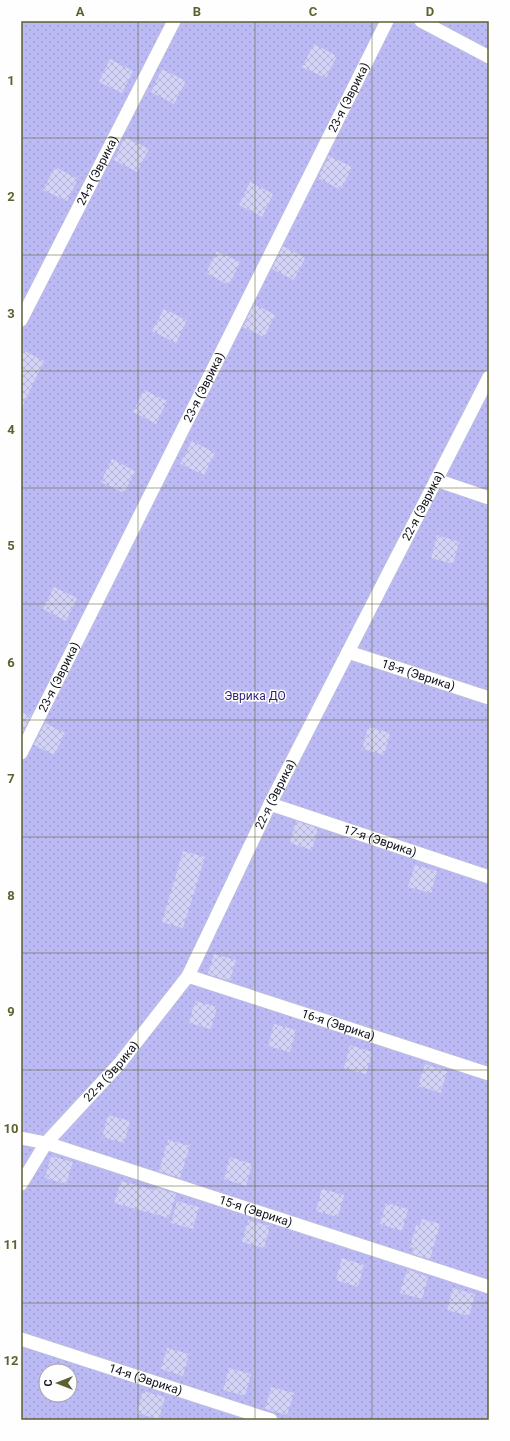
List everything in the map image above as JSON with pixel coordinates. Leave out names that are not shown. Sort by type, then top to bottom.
[{"type":"lane","name":"24-я (Эврика)","points":[[21,320],[174,21]]},
{"type":"lane","name":"23-я (Эврика)","points":[[21,753],[387,21]]},
{"type":"lane","points":[[421,21],[489,57]]},
{"type":"lane","name":"22-я (Эврика)","points":[[21,1184],[46,1143],[120,1063],[188,976],[270,804],[489,377]]},
{"type":"lane","points":[[436,480],[489,498]]},
{"type":"lane","name":"18-я (Эврика)","points":[[348,652],[489,698]]},
{"type":"lane","name":"17-я (Эврика)","points":[[270,804],[489,877]]},
{"type":"lane","name":"16-я (Эврика)","points":[[188,976],[489,1074]]},
{"type":"lane","name":"15-я (Эврика)","points":[[21,1138],[46,1143],[489,1287]]},
{"type":"lane","name":"14-я (Эврика)","points":[[21,1339],[271,1420]]},
{"type":"green space","name":"Эврика ДО","points":[[21,21],[489,21],[489,1420],[21,1420]]},
{"type":"building","points":[[314,44],[337,56],[326,78],[302,67]]},
{"type":"building","points":[[110,59],[133,71],[122,93],[99,82]]},
{"type":"building","points":[[162,69],[186,81],[174,104],[151,92]]},
{"type":"building","points":[[125,137],[149,149],[137,172],[114,160]]},
{"type":"building","points":[[329,156],[352,167],[341,190],[318,178]]},
{"type":"building","points":[[55,167],[78,179],[67,201],[43,190]]},
{"type":"building","points":[[250,182],[273,194],[262,217],[239,205]]},
{"type":"building","points":[[283,246],[305,258],[294,280],[272,269]]},
{"type":"building","points":[[217,251],[240,262],[229,285],[206,273]]},
{"type":"building","points":[[254,304],[275,315],[264,337],[243,327]]},
{"type":"building","points":[[164,309],[187,320],[176,343],[152,331]]},
{"type":"building","points":[[21,349],[44,361],[21,409]]},
{"type":"building","points":[[144,390],[167,401],[156,424],[133,412]]},
{"type":"building","points":[[192,441],[215,453],[204,475],[180,464]]},
{"type":"building","points":[[112,459],[135,471],[124,493],[101,482]]},
{"type":"building","points":[[437,535],[459,542],[453,564],[431,558]]},
{"type":"building","points":[[54,587],[77,598],[66,621],[43,609]]},
{"type":"building","points":[[21,711],[31,716],[21,735]]},
{"type":"building","points":[[45,723],[65,733],[54,755],[34,745]]},
{"type":"building","points":[[368,727],[390,733],[384,755],[362,749]]},
{"type":"building","points":[[296,821],[318,828],[312,850],[290,843]]},
{"type":"building","points":[[183,851],[205,857],[183,928],[162,922]]},
{"type":"building","points":[[415,865],[437,871],[431,893],[408,887]]},
{"type":"building","points":[[214,954],[236,960],[230,981],[208,974]]},
{"type":"building","points":[[195,1001],[217,1007],[211,1029],[189,1023]]},
{"type":"building","points":[[274,1024],[296,1030],[290,1052],[268,1046]]},
{"type":"building","points":[[350,1045],[372,1052],[366,1074],[344,1068]]},
{"type":"building","points":[[425,1064],[447,1071],[441,1093],[418,1086]]},
{"type":"building","points":[[108,1115],[130,1121],[124,1143],[102,1137]]},
{"type":"building","points":[[168,1140],[190,1146],[180,1178],[159,1171]]},
{"type":"building","points":[[51,1156],[73,1162],[66,1184],[45,1178]]},
{"type":"building","points":[[230,1157],[252,1164],[246,1186],[224,1179]]},
{"type":"building","points":[[121,1181],[154,1190],[155,1187],[176,1194],[169,1218],[114,1203]]},
{"type":"building","points":[[322,1189],[344,1195],[338,1217],[316,1211]]},
{"type":"building","points":[[177,1201],[199,1207],[193,1229],[171,1223]]},
{"type":"building","points":[[386,1203],[408,1209],[402,1231],[380,1224]]},
{"type":"building","points":[[422,1219],[440,1224],[430,1259],[412,1254],[414,1248],[410,1247],[416,1225],[420,1226]]},
{"type":"building","points":[[248,1220],[270,1226],[264,1248],[242,1242]]},
{"type":"building","points":[[342,1258],[364,1265],[358,1287],[336,1280]]},
{"type":"building","points":[[407,1269],[428,1277],[422,1299],[400,1293]]},
{"type":"building","points":[[453,1288],[475,1294],[469,1316],[447,1310]]},
{"type":"building","points":[[167,1348],[189,1354],[183,1376],[161,1369]]},
{"type":"building","points":[[229,1368],[251,1374],[245,1396],[223,1390]]},
{"type":"building","points":[[271,1387],[294,1393],[287,1415],[265,1409]]},
{"type":"building","points":[[143,1391],[165,1397],[159,1419],[137,1413]]}]
